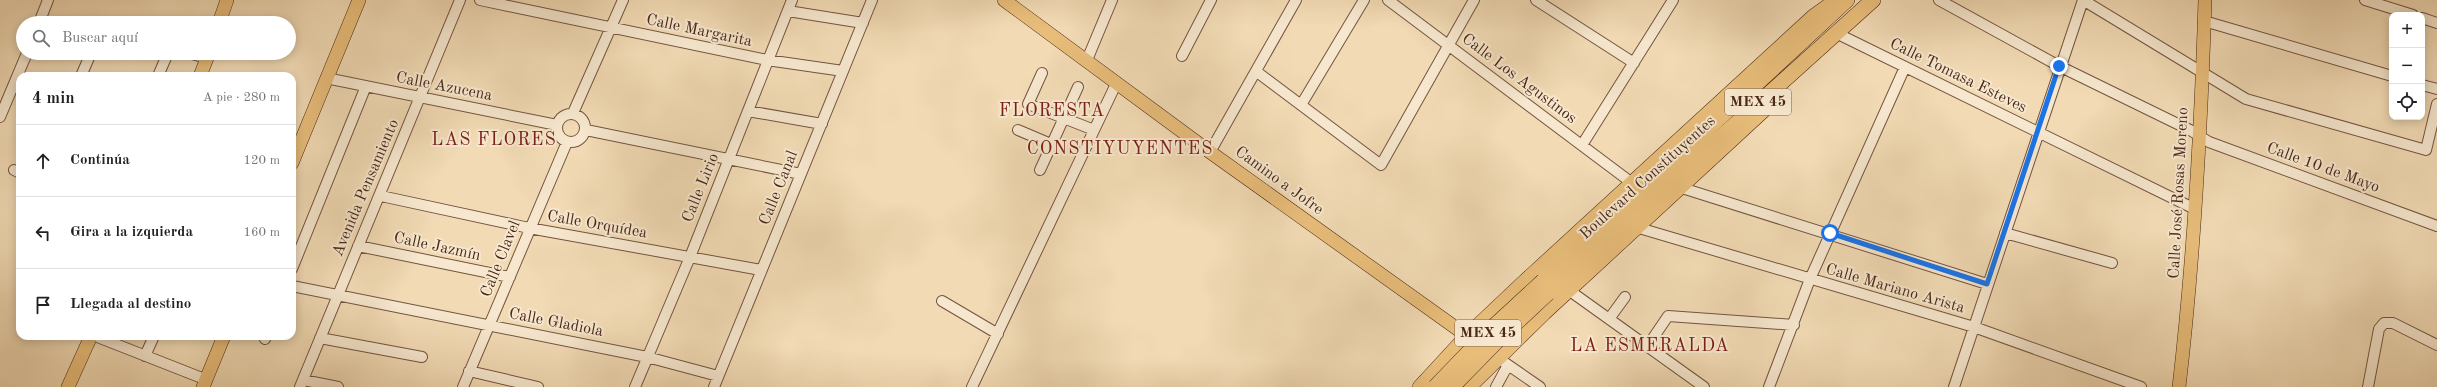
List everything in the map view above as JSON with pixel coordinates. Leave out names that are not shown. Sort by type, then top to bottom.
[{"type":"highway","name":"Boulevard Constituyentes","points":[[1435,387],[1491,329],[1847,0]]},
{"type":"highway","name":"Boulevard Constituyentes","points":[[1452,387],[1638,194],[1796,68],[1873,0]]},
{"type":"main road","points":[[221,16],[226,0]]},
{"type":"main road","points":[[296,153],[359,0]]},
{"type":"main road","name":"Camino a Jofre","points":[[1004,0],[1087,60],[1116,84],[1414,299],[1467,334],[1503,362]]},
{"type":"main road","points":[[1419,387],[1467,334],[1522,283],[1638,194],[1813,16],[1835,0]]},
{"type":"main road","name":"Calle José Rosas Moreno","points":[[2179,387],[2189,302],[2200,136],[2205,0]]},
{"type":"main road","points":[[202,72],[206,60]]},
{"type":"main road","points":[[1470,387],[1503,362],[1545,314],[1765,110],[1796,68]]},
{"type":"main road","points":[[68,387],[89,340]]},
{"type":"main road","points":[[205,383],[222,340]]},
{"type":"street","points":[[42,16],[48,0]]},
{"type":"street","name":"Avenida Pensamiento","points":[[302,384],[337,295],[381,196],[460,0]]},
{"type":"street","name":"Calle Margarita","points":[[480,0],[767,60],[843,71]]},
{"type":"street","points":[[573,113],[623,0]]},
{"type":"street","name":"Calle Lirio","points":[[635,387],[690,257],[792,0]]},
{"type":"street","name":"Calle Canal","points":[[714,387],[872,0]]},
{"type":"street","points":[[1087,60],[1112,0]]},
{"type":"street","points":[[1182,56],[1211,0]]},
{"type":"street","points":[[1210,152],[1257,72],[1296,0]]},
{"type":"street","points":[[1301,104],[1364,0]]},
{"type":"street","name":"Calle Los Agustinos","points":[[1388,0],[1582,145],[1638,194]]},
{"type":"street","points":[[1257,72],[1381,165],[1447,45],[1474,0]]},
{"type":"street","points":[[1536,0],[1634,62]]},
{"type":"street","points":[[1582,145],[1672,0]]},
{"type":"street","name":"Calle 10 de Mayo","points":[[1939,0],[2059,66],[2200,136],[2209,142],[2437,226]]},
{"type":"street","points":[[1954,387],[2059,66],[2083,0],[2246,99],[2426,150],[2437,104]]},
{"type":"street","points":[[2365,0],[2403,12]]},
{"type":"street","points":[[788,11],[863,23]]},
{"type":"street","points":[[2425,19],[2437,23]]},
{"type":"street","points":[[2204,21],[2389,75]]},
{"type":"street","name":"Calle Tomasa Esteves","points":[[1836,33],[2195,209]]},
{"type":"street","points":[[18,72],[23,60]]},
{"type":"street","points":[[83,72],[88,60]]},
{"type":"street","points":[[160,72],[165,60]]},
{"type":"street","points":[[1769,387],[1794,325],[1810,279],[1905,67]]},
{"type":"street","points":[[1042,73],[1028,104],[1094,130]]},
{"type":"street","points":[[0,117],[16,78]]},
{"type":"street","name":"Calle Azucena","points":[[326,78],[557,125]]},
{"type":"street","points":[[972,387],[1116,84]]},
{"type":"street","points":[[296,259],[366,86]]},
{"type":"street","points":[[2425,86],[2437,89]]},
{"type":"street","points":[[1040,170],[1078,87]]},
{"type":"street","points":[[748,111],[822,124]]},
{"type":"street","points":[[573,113],[580,116],[585,122],[586,130],[582,137],[575,142],[567,142],[561,138],[557,132],[557,125],[560,118],[566,114],[573,113]]},
{"type":"street","points":[[586,130],[729,158],[801,174]]},
{"type":"street","points":[[1018,130],[1052,144]]},
{"type":"street","name":"Calle Clavel","points":[[463,387],[567,142]]},
{"type":"street","points":[[1682,188],[1830,233],[1987,284]]},
{"type":"street","name":"Calle Orquídea","points":[[381,196],[530,228],[762,270]]},
{"type":"street","name":"Calle Mariano Arista","points":[[1638,228],[1974,327],[2141,387]]},
{"type":"street","points":[[2005,233],[2112,263]]},
{"type":"street","name":"Calle Jazmín","points":[[358,246],[510,277]]},
{"type":"street","points":[[1522,283],[1528,302],[1545,314]]},
{"type":"street","name":"Calle Gladiola","points":[[296,287],[647,357],[718,376]]},
{"type":"street","points":[[1570,291],[1646,347],[1704,387]]},
{"type":"street","points":[[1609,319],[1625,297]]},
{"type":"street","points":[[942,301],[998,334]]},
{"type":"street","points":[[1646,347],[1668,316],[1794,325]]},
{"type":"street","points":[[2368,387],[2379,329],[2384,323],[2393,323],[2437,345]]},
{"type":"street","points":[[320,338],[422,357]]},
{"type":"street","points":[[105,340],[205,383]]},
{"type":"street","points":[[145,356],[152,340]]},
{"type":"street","points":[[1496,387],[1503,362],[1540,387]]},
{"type":"street","points":[[469,371],[538,387]]},
{"type":"street","points":[[302,384],[338,387]]},
{"type":"district","name":"FLORESTA","points":[[1052,111]]},
{"type":"district","name":"LAS FLORES","points":[[494,140]]},
{"type":"district","name":"CONSTIYUYENTES","points":[[1120,149]]},
{"type":"district","name":"LA ESMERALDA","points":[[1650,346]]},
{"type":"route","points":[[1830,233],[1987,284],[2059,66]]}]
